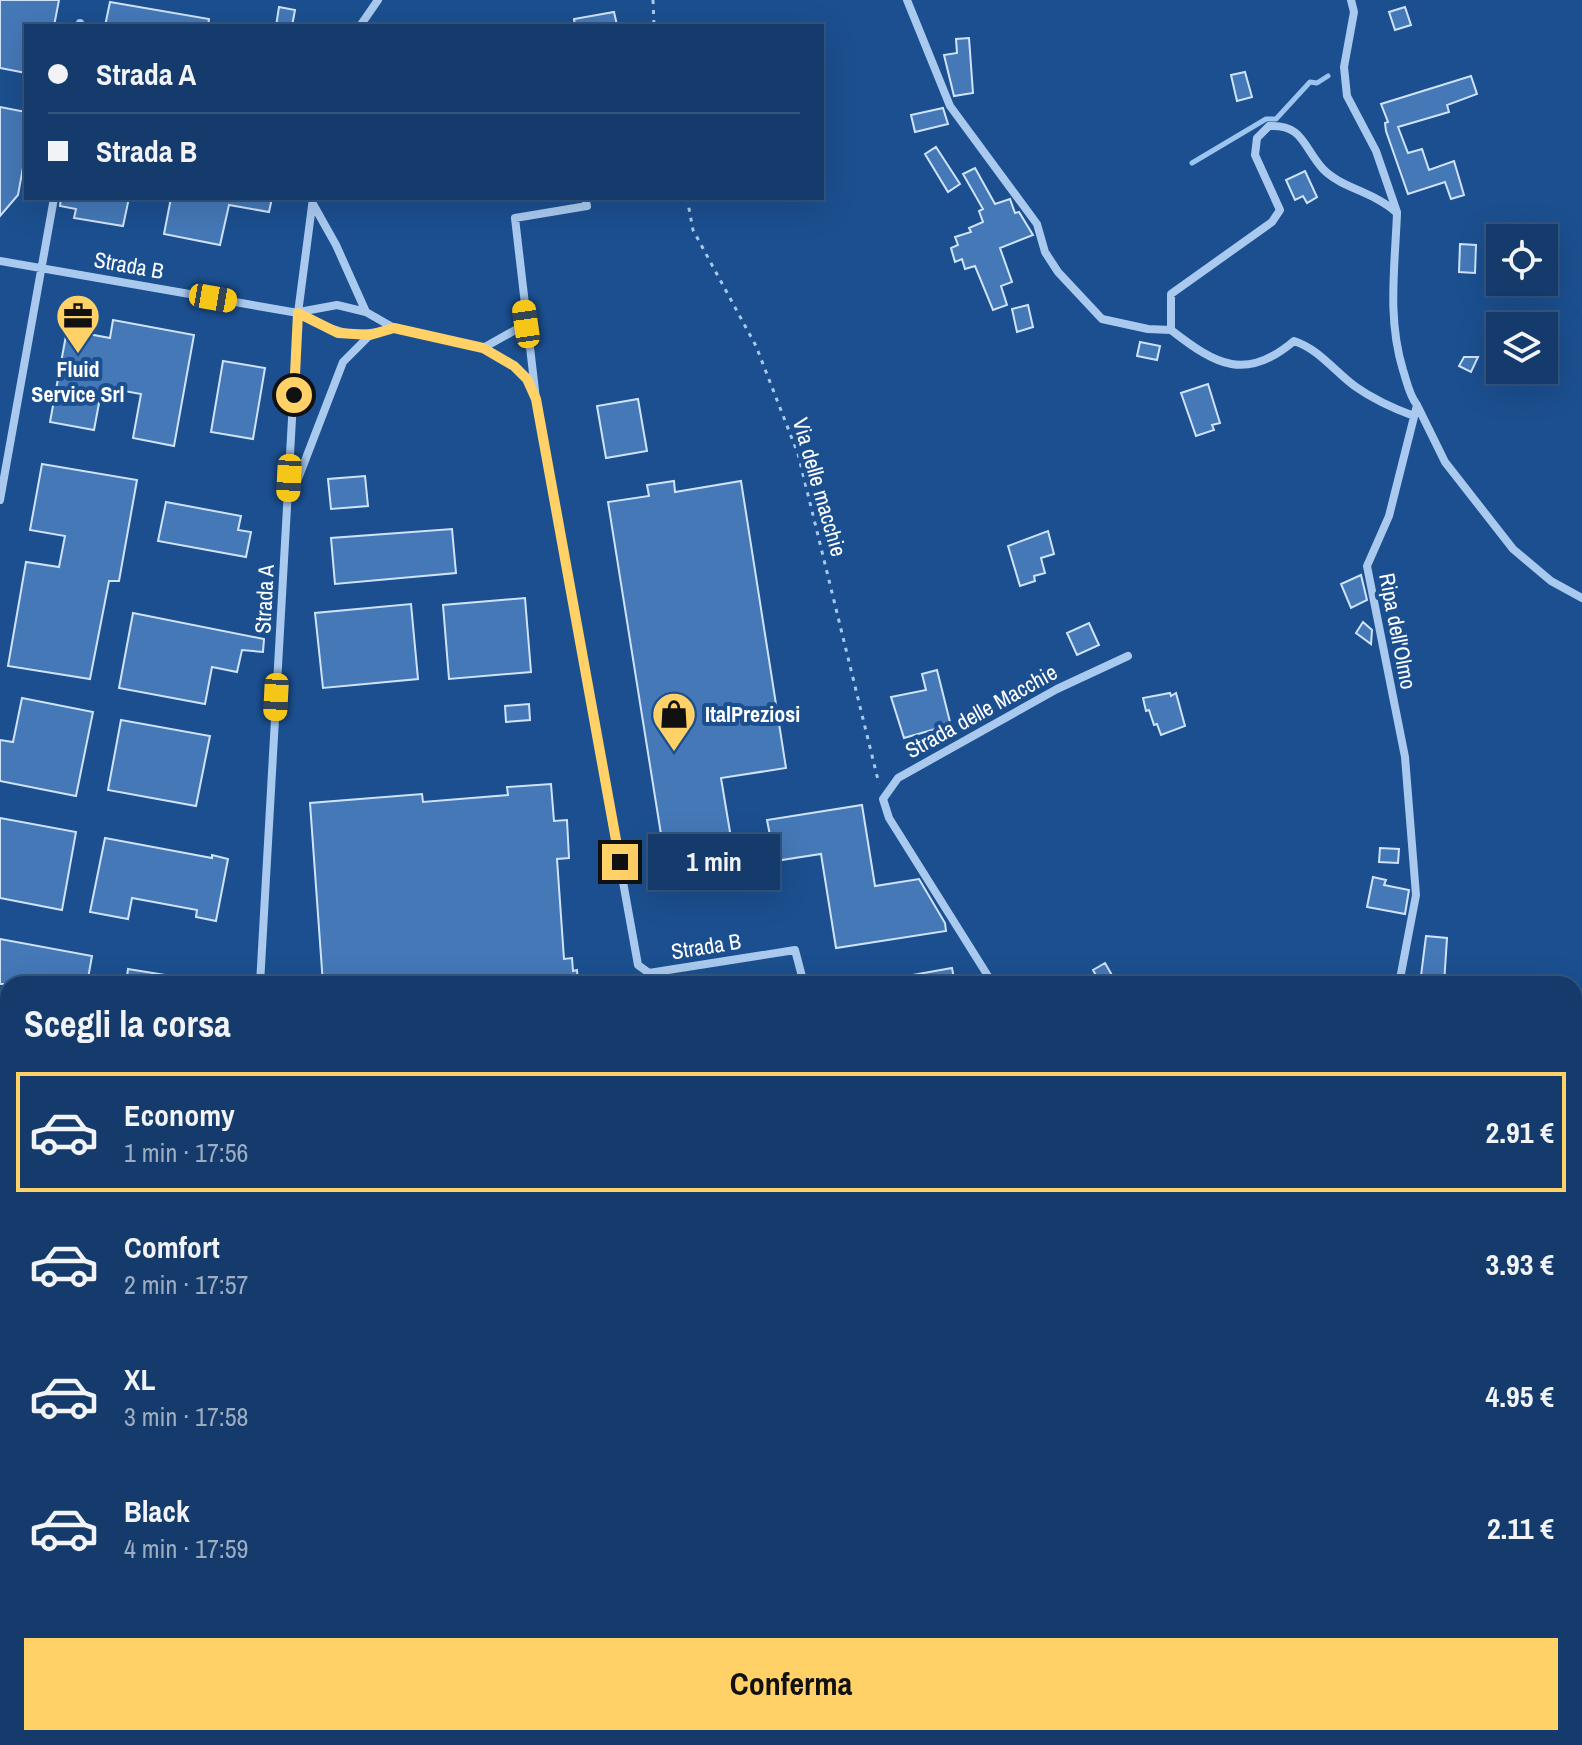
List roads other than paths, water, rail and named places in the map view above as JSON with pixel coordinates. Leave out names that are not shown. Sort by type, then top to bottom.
[{"type":"street","points":[[361,24],[378,0]]},
{"type":"street","points":[[907,0],[950,106],[1037,224],[1045,252],[1058,272],[1102,319],[1148,329],[1171,330],[1200,352],[1230,365],[1260,363],[1294,341],[1306,345],[1357,388],[1414,416]]},
{"type":"street","points":[[1351,0],[1354,12],[1344,67],[1347,96],[1376,151],[1397,213],[1392,279],[1397,349],[1411,397],[1445,462],[1513,549],[1551,581],[1582,598]]},
{"type":"street","points":[[1171,330],[1171,294],[1272,222],[1280,210],[1255,155],[1257,138],[1269,126],[1281,125],[1293,129],[1322,169],[1334,179],[1366,192],[1397,213]]},
{"type":"street","points":[[0,500],[54,200]]},
{"type":"street","name":"Strada B","points":[[586,200],[587,206],[515,218],[536,399],[638,965],[649,973],[795,950],[802,976]]},
{"type":"street","points":[[312,201],[366,312]]},
{"type":"street","name":"Strada A","points":[[260,976],[298,313],[312,201]]},
{"type":"street","name":"Strada B","points":[[0,261],[298,313],[338,333],[370,335],[394,328]]},
{"type":"street","name":"Strada B","points":[[298,313],[337,305],[366,312],[394,328],[483,348],[514,366],[527,379],[536,399]]},
{"type":"street","points":[[483,348],[526,324]]},
{"type":"street","name":"Strada B","points":[[287,505],[343,362],[370,335]]},
{"type":"street","name":"Ripa dell'Olmo","points":[[1401,976],[1416,895],[1405,757],[1367,566],[1389,516],[1417,405]]},
{"type":"street","name":"Strada delle Macchie","points":[[988,976],[889,818],[883,799],[898,778],[1057,689],[1128,656]]},
{"type":"waterway","points":[[1192,163],[1266,119],[1276,119],[1310,82],[1317,83],[1328,76]]},
{"type":"place","name":"Fluid Service Srl","points":[[78,355]]},
{"type":"place","name":"ItalPreziosi","points":[[674,753]]}]
